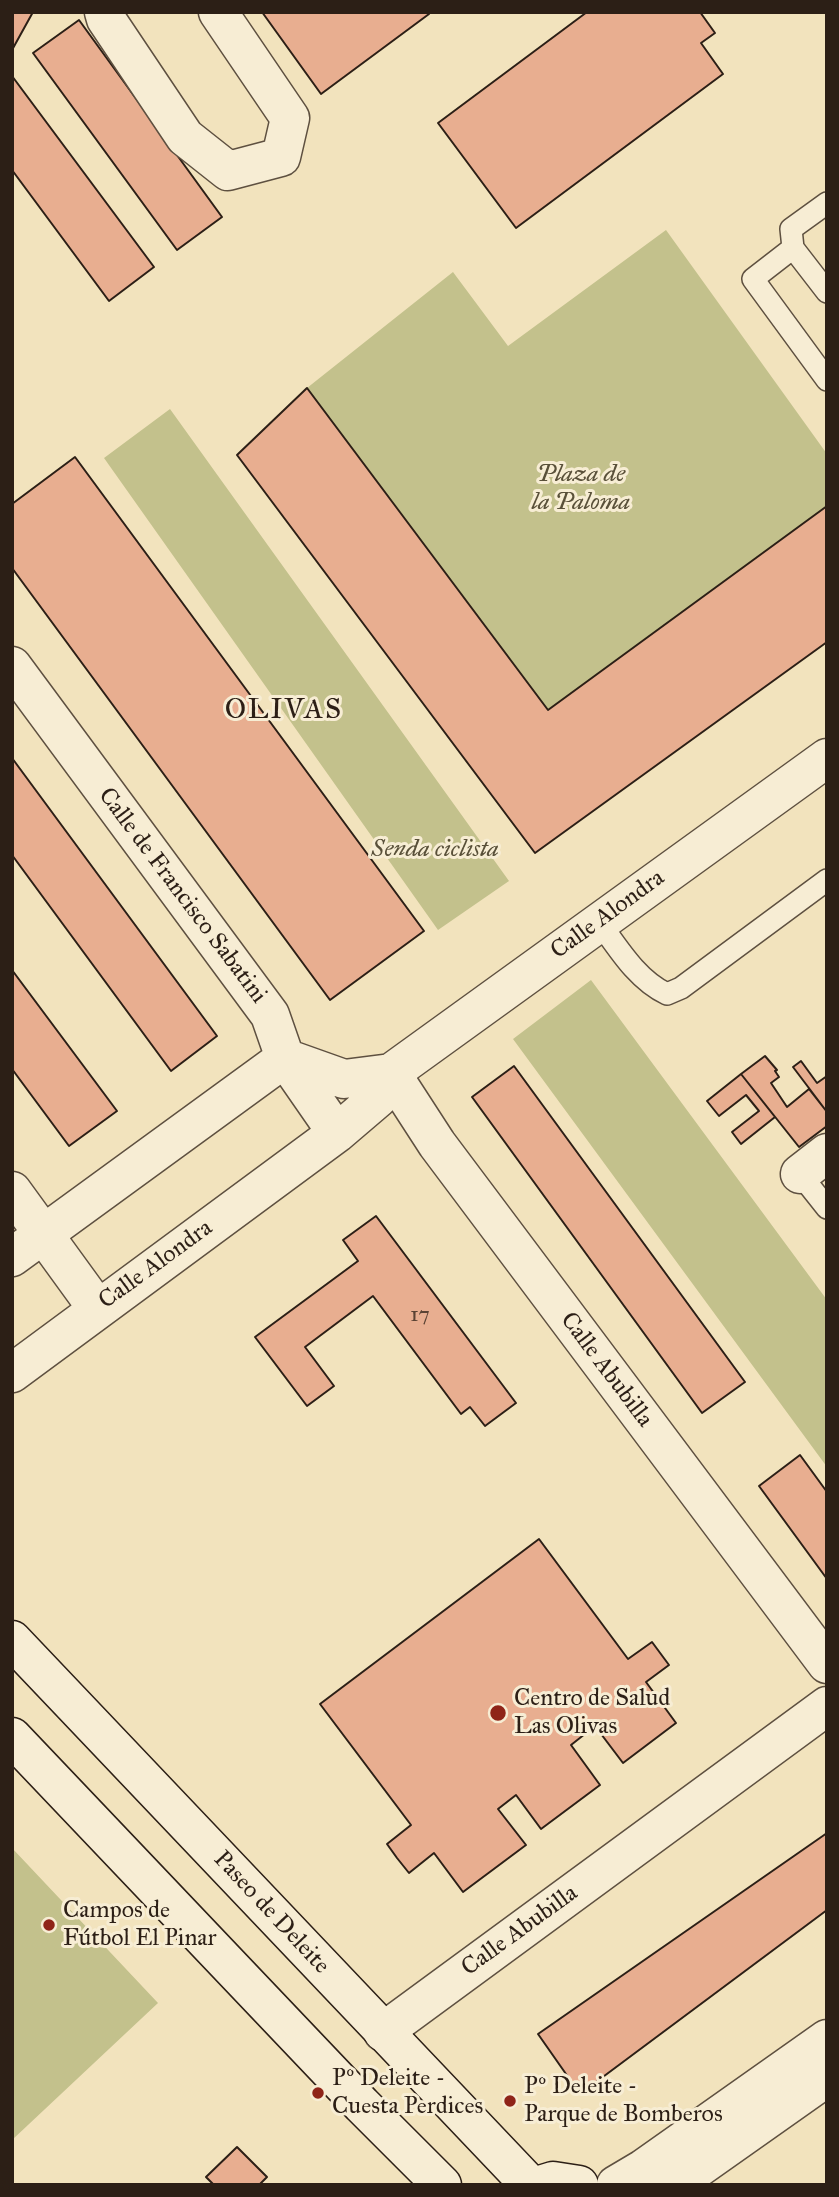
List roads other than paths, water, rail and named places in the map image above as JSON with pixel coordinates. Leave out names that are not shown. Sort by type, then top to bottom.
[{"type":"street","points":[[104,12],[106,19],[185,137],[228,171],[281,158],[290,118],[218,12]]},
{"type":"street","name":"Calle de Francisco Sabatini","points":[[12,666],[270,1015],[285,1058],[337,1133]]},
{"type":"street","name":"Calle Alondra","points":[[12,1373],[337,1133],[378,1098],[391,1073],[827,758]]},
{"type":"street","points":[[12,1257],[285,1058]]},
{"type":"street","name":"Calle Alondra","points":[[285,1058],[344,1079],[391,1073]]},
{"type":"street","name":"Calle Abubilla","points":[[391,1073],[437,1144],[827,1664]]},
{"type":"street","points":[[12,1191],[97,1308]]},
{"type":"street","name":"Paseo de Deleite","points":[[12,1640],[530,2185]]},
{"type":"street","name":"Calle Abubilla","points":[[383,2032],[827,1706]]},
{"type":"street","points":[[12,1737],[362,2105],[442,2185]]},
{"type":"street","points":[[616,2185],[827,2039]]},
{"type":"street","points":[[674,2185],[827,2077]]},
{"type":"street","points":[[540,2185],[553,2181],[579,2185]]},
{"type":"lane","points":[[827,202],[791,229],[793,248],[827,292]]},
{"type":"lane","points":[[793,248],[753,279],[827,380]]},
{"type":"lane","points":[[599,922],[634,969],[667,994],[681,988],[827,880]]},
{"type":"place","name":"Centro de Salud Las Olivas","points":[[498,1713]]},
{"type":"place","name":"Campos de Fútbol El Pinar","points":[[49,1925]]},
{"type":"place","name":"Pº Deleite - Cuesta Perdices","points":[[318,2093]]},
{"type":"place","name":"Pº Deleite - Parque de Bomberos","points":[[510,2101]]},
{"type":"district","name":"OLIVAS","points":[[284,711]]},
{"type":"park label","name":"Plaza de la Paloma","points":[[581,489]]},
{"type":"park label","name":"Senda ciclista","points":[[435,850]]}]
